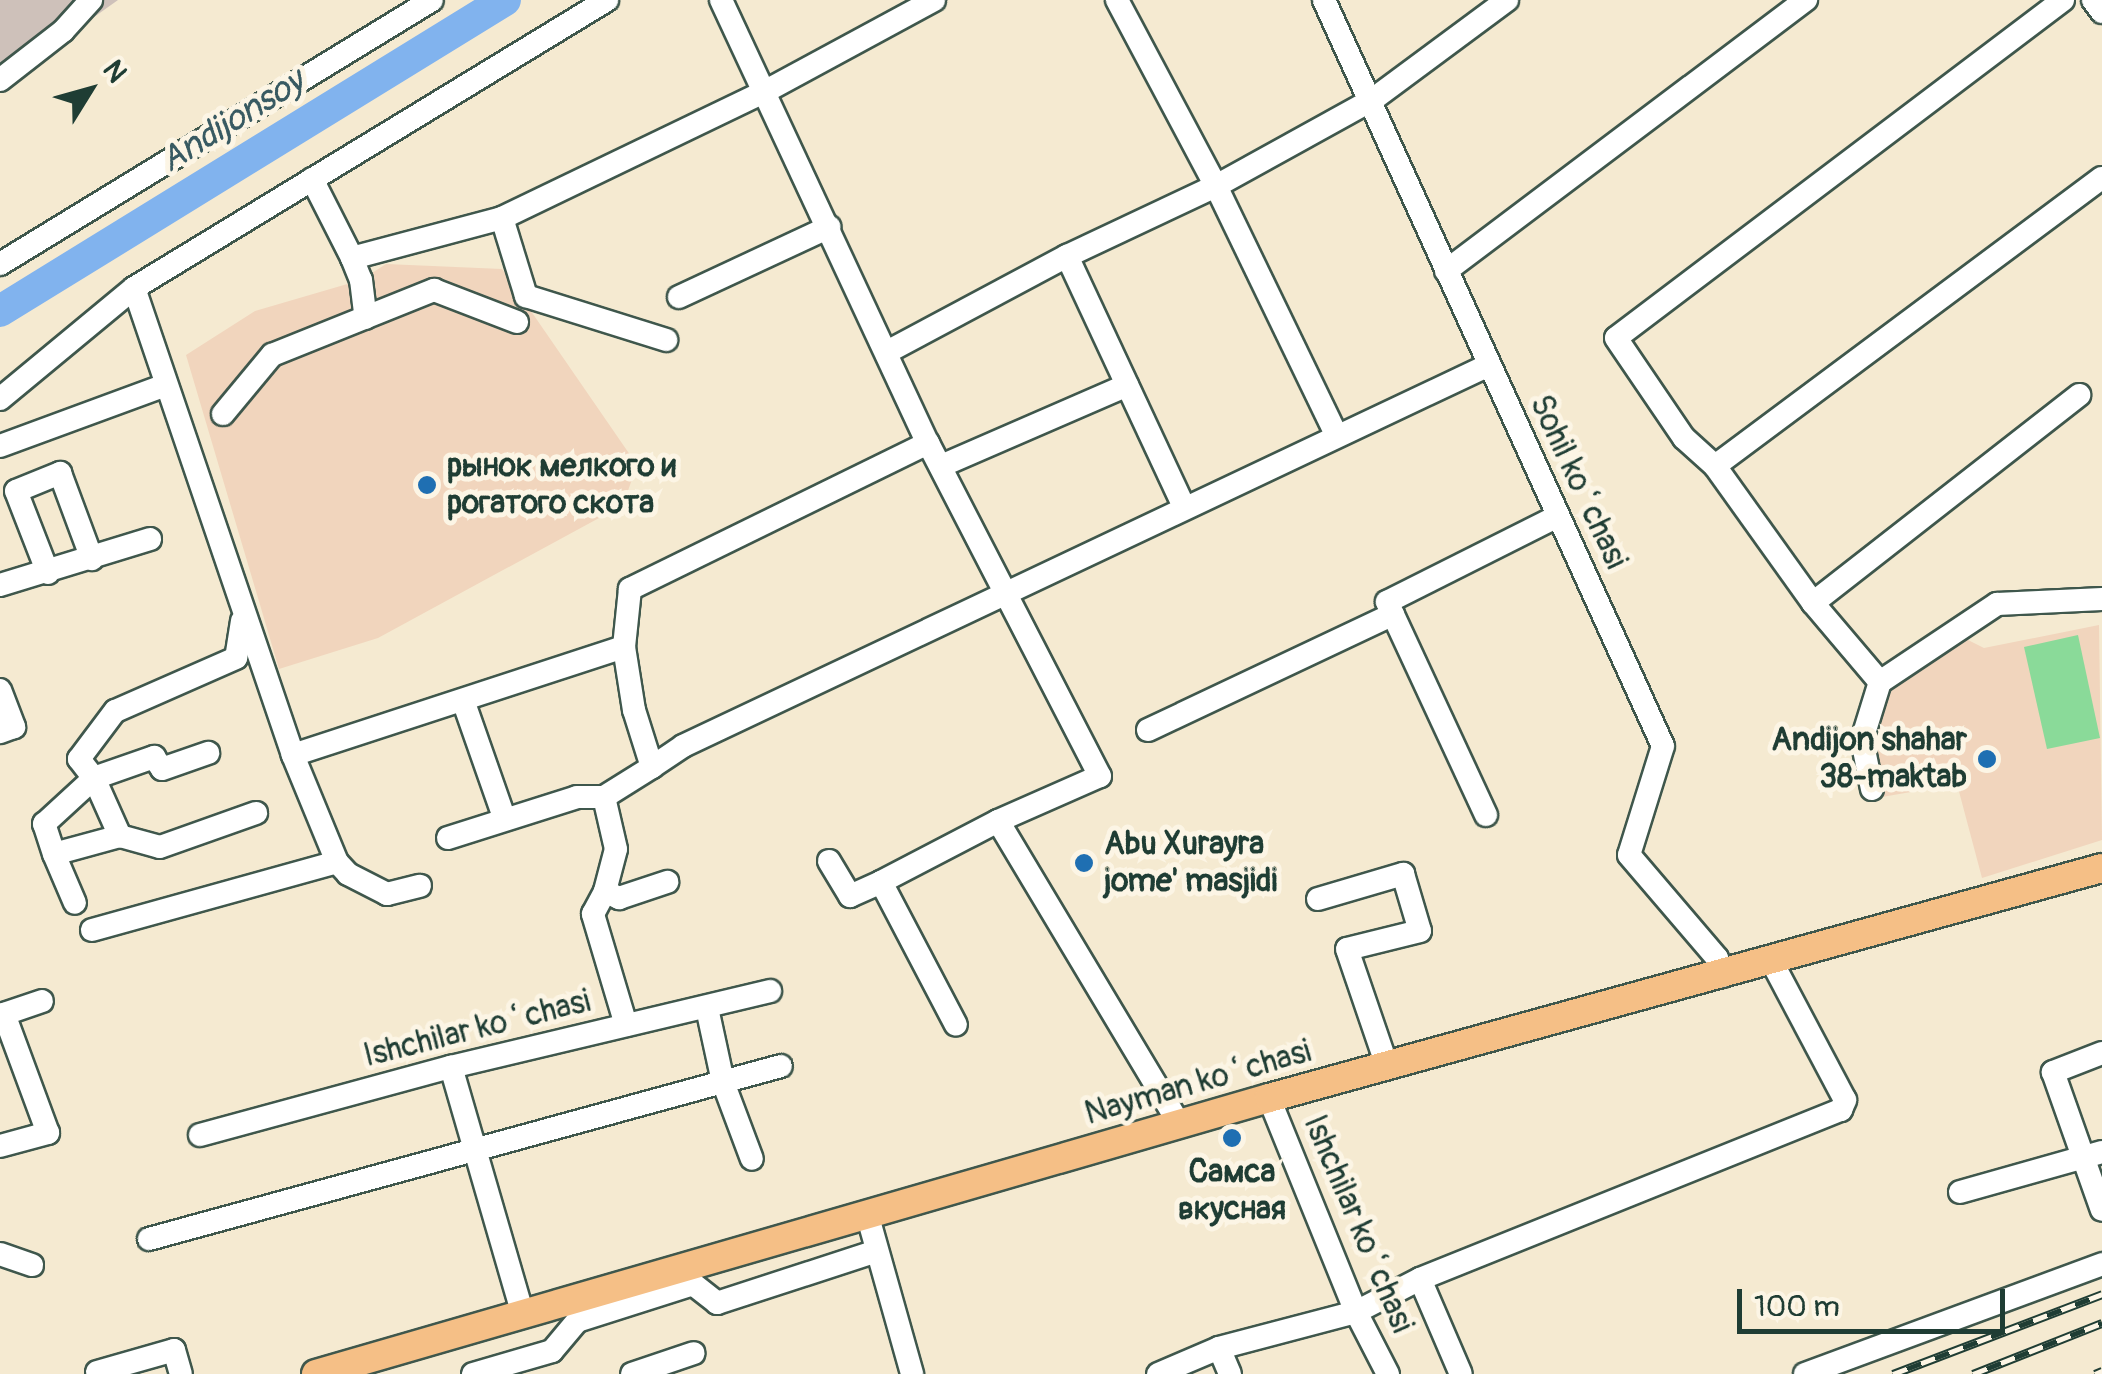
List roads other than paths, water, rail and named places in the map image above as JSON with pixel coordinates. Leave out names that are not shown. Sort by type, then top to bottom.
[{"type":"main road","name":"Nayman koʻchasi","points":[[316,1374],[1269,1098],[2102,868]]},
{"type":"street","points":[[0,80],[63,31],[91,0]]},
{"type":"street","points":[[0,264],[432,0]]},
{"type":"street","points":[[0,399],[134,288],[607,0]]},
{"type":"street","points":[[720,0],[766,91],[928,444],[1100,776],[998,821],[850,896],[829,861]]},
{"type":"street","points":[[352,258],[502,218],[766,91],[934,0]]},
{"type":"street","points":[[1117,0],[1216,186],[1336,434]]},
{"type":"street","name":"Sohil koʻchasi","points":[[1324,0],[1663,746],[1629,854],[1717,958],[1722,976]]},
{"type":"street","points":[[887,352],[1067,256],[1216,186],[1372,100],[1507,0]]},
{"type":"street","points":[[1446,270],[1806,0]]},
{"type":"street","points":[[1880,682],[1813,602],[1715,466],[1694,450],[1616,338],[2063,0]]},
{"type":"street","points":[[2093,0],[2102,12]]},
{"type":"street","points":[[1715,466],[2102,178]]},
{"type":"street","points":[[312,179],[361,280],[366,318]]},
{"type":"street","points":[[502,218],[526,296],[666,340]]},
{"type":"street","points":[[678,297],[828,226]]},
{"type":"street","points":[[1067,256],[1181,501]]},
{"type":"street","points":[[134,288],[243,617],[337,862],[348,874],[387,894],[420,886]]},
{"type":"street","points":[[223,414],[272,356],[434,290],[517,322]]},
{"type":"street","points":[[448,838],[577,796],[604,797],[683,746],[1336,434],[1489,365]]},
{"type":"street","points":[[0,446],[166,385]]},
{"type":"street","points":[[940,466],[1127,385]]},
{"type":"street","points":[[1813,602],[2079,395]]},
{"type":"street","points":[[652,767],[634,710],[624,647],[630,589],[928,444]]},
{"type":"street","points":[[48,573],[16,491],[60,473],[92,558]]},
{"type":"street","points":[[1486,814],[1386,602],[1558,516]]},
{"type":"street","points":[[0,585],[150,540]]},
{"type":"street","points":[[1872,789],[1862,740],[1880,682],[1997,604],[2102,599]]},
{"type":"street","points":[[1148,730],[1393,614]]},
{"type":"street","points":[[120,836],[94,778],[79,758],[116,711],[236,658],[243,617]]},
{"type":"street","points":[[293,755],[464,703],[624,647]]},
{"type":"street","points":[[0,690],[14,727],[0,732]]},
{"type":"street","points":[[464,703],[504,817]]},
{"type":"street","points":[[74,904],[44,824],[94,778],[154,757],[162,769],[208,753]]},
{"type":"street","points":[[604,797],[616,849],[606,891],[593,914],[626,1024]]},
{"type":"street","points":[[54,854],[120,836],[160,848],[256,812]]},
{"type":"street","points":[[998,821],[1179,1124]]},
{"type":"street","points":[[92,930],[337,862]]},
{"type":"street","points":[[1318,899],[1403,874],[1420,931],[1347,949],[1387,1066]]},
{"type":"street","points":[[606,891],[619,898],[666,882]]},
{"type":"street","points":[[881,882],[956,1025]]},
{"type":"street","points":[[1158,1374],[1219,1348],[1356,1312],[1420,1280],[1841,1110],[1845,1100],[1772,962]]},
{"type":"street","name":"Ishchilar koʻchasi","points":[[200,1135],[450,1067],[770,991]]},
{"type":"street","points":[[0,1146],[48,1134],[4,1014],[42,1001]]},
{"type":"street","points":[[707,1008],[723,1082],[752,1159]]},
{"type":"street","points":[[2102,1054],[2053,1072],[2093,1155],[2102,1210]]},
{"type":"street","points":[[148,1240],[781,1066]]},
{"type":"street","points":[[450,1067],[523,1315]]},
{"type":"street","name":"Ishchilar koʻchasi","points":[[1269,1098],[1356,1312],[1388,1374]]},
{"type":"street","points":[[1960,1192],[2093,1155]]},
{"type":"street","points":[[868,1217],[912,1374]]},
{"type":"street","points":[[473,1374],[552,1350],[577,1321],[693,1284],[717,1303],[877,1251]]},
{"type":"street","points":[[0,1254],[32,1265]]},
{"type":"street","points":[[1804,1374],[2102,1264]]},
{"type":"street","points":[[1420,1280],[1462,1374]]},
{"type":"street","points":[[1219,1348],[1230,1374]]},
{"type":"street","points":[[97,1372],[174,1350],[181,1374]]},
{"type":"street","points":[[632,1374],[694,1353]]},
{"type":"waterway","name":"Andijonsoy","points":[[0,311],[505,0]]},
{"type":"railway","points":[[1893,1374],[2102,1294]]},
{"type":"railway","points":[[1973,1374],[2102,1323]]},
{"type":"railway","points":[[2095,1374],[2102,1371]]},
{"type":"place","name":"рынок мелкого и рогатого скота","points":[[427,485]]},
{"type":"place","name":"Andijon shahar 38-maktab","points":[[1987,759]]},
{"type":"place","name":"Abu Xurayra jome' masjidi","points":[[1084,863]]},
{"type":"place","name":"Самса вкусная","points":[[1232,1138]]}]
